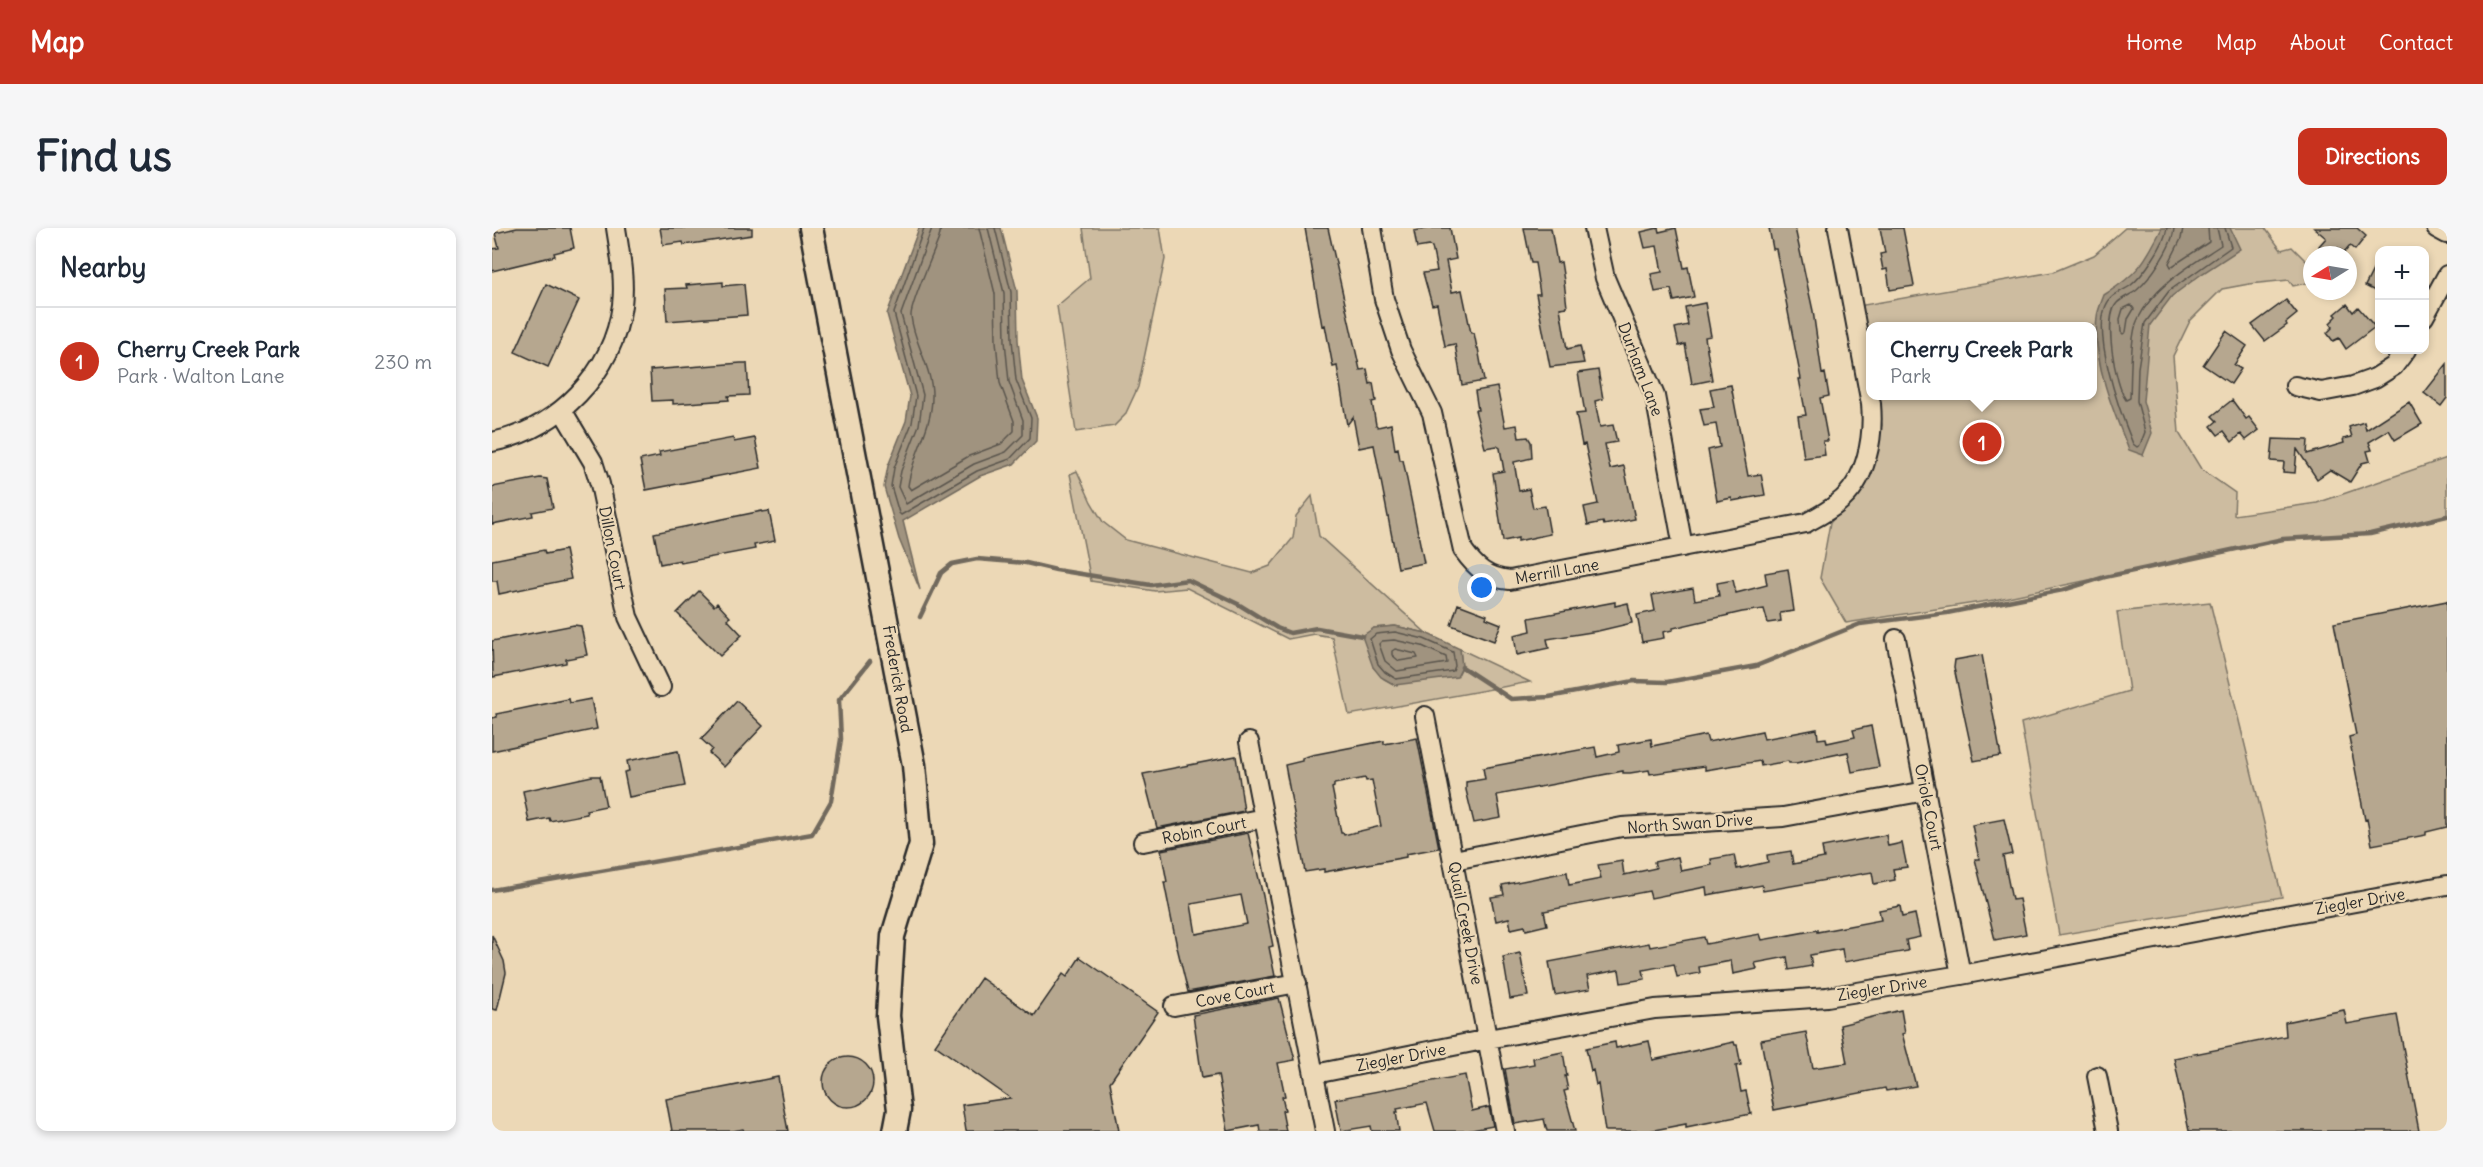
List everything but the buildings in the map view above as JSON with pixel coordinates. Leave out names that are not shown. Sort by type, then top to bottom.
[{"type":"street","points":[[492,442],[525,433],[541,425],[575,400],[599,369],[617,331],[623,286],[616,228]]},
{"type":"street","name":"Frederick Road","points":[[811,228],[914,765],[921,844],[894,936],[888,1016],[899,1110],[895,1131]]},
{"type":"street","name":"Merrill Lane","points":[[1372,228],[1384,299],[1401,350],[1432,413],[1463,550],[1483,573],[1495,578],[1510,580],[1806,523],[1840,502],[1863,468],[1873,429],[1870,400]]},
{"type":"street","name":"Durham Lane","points":[[1594,228],[1605,278],[1655,396],[1683,548]]},
{"type":"street","name":"Merrill Lane","points":[[1838,228],[1866,377]]},
{"type":"street","points":[[2436,228],[2447,234]]},
{"type":"street","points":[[2429,308],[2447,275]]},
{"type":"street","points":[[2295,386],[2321,392],[2353,386],[2375,378],[2394,366],[2403,354]]},
{"type":"street","name":"Dillon Court","points":[[562,410],[593,462],[600,484],[628,617],[661,687]]},
{"type":"street","name":"Oriole Court","points":[[1896,639],[1961,975]]},
{"type":"street","name":"Quail Creek Drive","points":[[1425,716],[1505,1131]]},
{"type":"street","points":[[1249,742],[1325,1131]]},
{"type":"street","name":"North Swan Drive","points":[[1454,860],[1622,827],[1783,817],[1926,791]]},
{"type":"street","name":"Robin Court","points":[[1143,842],[1264,818]]},
{"type":"street","name":"Ziegler Drive","points":[[1315,1074],[1488,1039],[1655,1009],[1827,997],[1961,975],[2447,885]]},
{"type":"street","name":"Cove Court","points":[[1174,1006],[1297,983]]},
{"type":"street","points":[[2097,1076],[2108,1131]]},
{"type":"shaded area","points":[[1083,228],[1160,228],[1165,259],[1138,387],[1125,415],[1114,426],[1076,432],[1057,306],[1090,278]]},
{"type":"shaded area","points":[[2125,228],[2265,228],[2281,250],[2292,247],[2303,258],[2303,284],[2293,286],[2289,280],[2222,289],[2190,321],[2173,356],[2179,433],[2201,469],[2235,493],[2234,515],[2317,503],[2447,458],[2447,516],[2370,534],[2282,539],[1994,600],[1846,623],[1820,578],[1830,523],[1864,484],[1882,425],[1877,400],[2097,400],[2097,322],[1866,322],[1866,345],[1858,306],[2053,272],[2094,255]]},
{"type":"shaded area","points":[[1077,471],[1103,522],[1126,540],[1252,573],[1270,566],[1293,538],[1296,516],[1312,496],[1319,536],[1426,633],[1395,626],[1374,628],[1373,667],[1384,679],[1395,685],[1462,667],[1460,649],[1530,682],[1349,715],[1332,637],[1314,634],[1288,639],[1187,588],[1155,591],[1091,581],[1070,474]]},
{"type":"shaded area","points":[[2210,602],[2282,897],[2059,935],[2021,723],[2129,691],[2117,612]]},
{"type":"water","points":[[919,228],[1001,228],[1017,291],[1022,380],[1037,418],[1036,441],[1014,464],[980,476],[903,521],[920,590],[899,539],[884,487],[888,466],[906,421],[910,396],[887,314]]},
{"type":"water","points":[[2162,228],[2230,228],[2240,249],[2172,296],[2150,325],[2143,401],[2152,433],[2143,455],[2129,450],[2105,385],[2098,350],[2097,322],[2104,295],[2133,274],[2151,250]]},
{"type":"water","points":[[1395,626],[1426,633],[1460,649],[1462,667],[1457,677],[1395,685],[1381,677],[1373,667],[1362,636],[1374,628]]},
{"type":"waterway","points":[[1462,667],[1511,699],[1549,697],[1634,681],[1667,682],[1756,666],[1860,624],[1947,613],[2063,590],[2105,577],[2283,539],[2370,534],[2447,516]]},
{"type":"waterway","points":[[920,617],[941,573],[952,564],[977,559],[1026,563],[1151,585],[1188,580],[1290,633],[1317,628],[1362,636]]},
{"type":"waterway","points":[[492,890],[812,834],[831,801],[841,739],[839,700],[870,661]]},
{"type":"place","name":"Cherry Creek Park","points":[[1982,442]]}]
